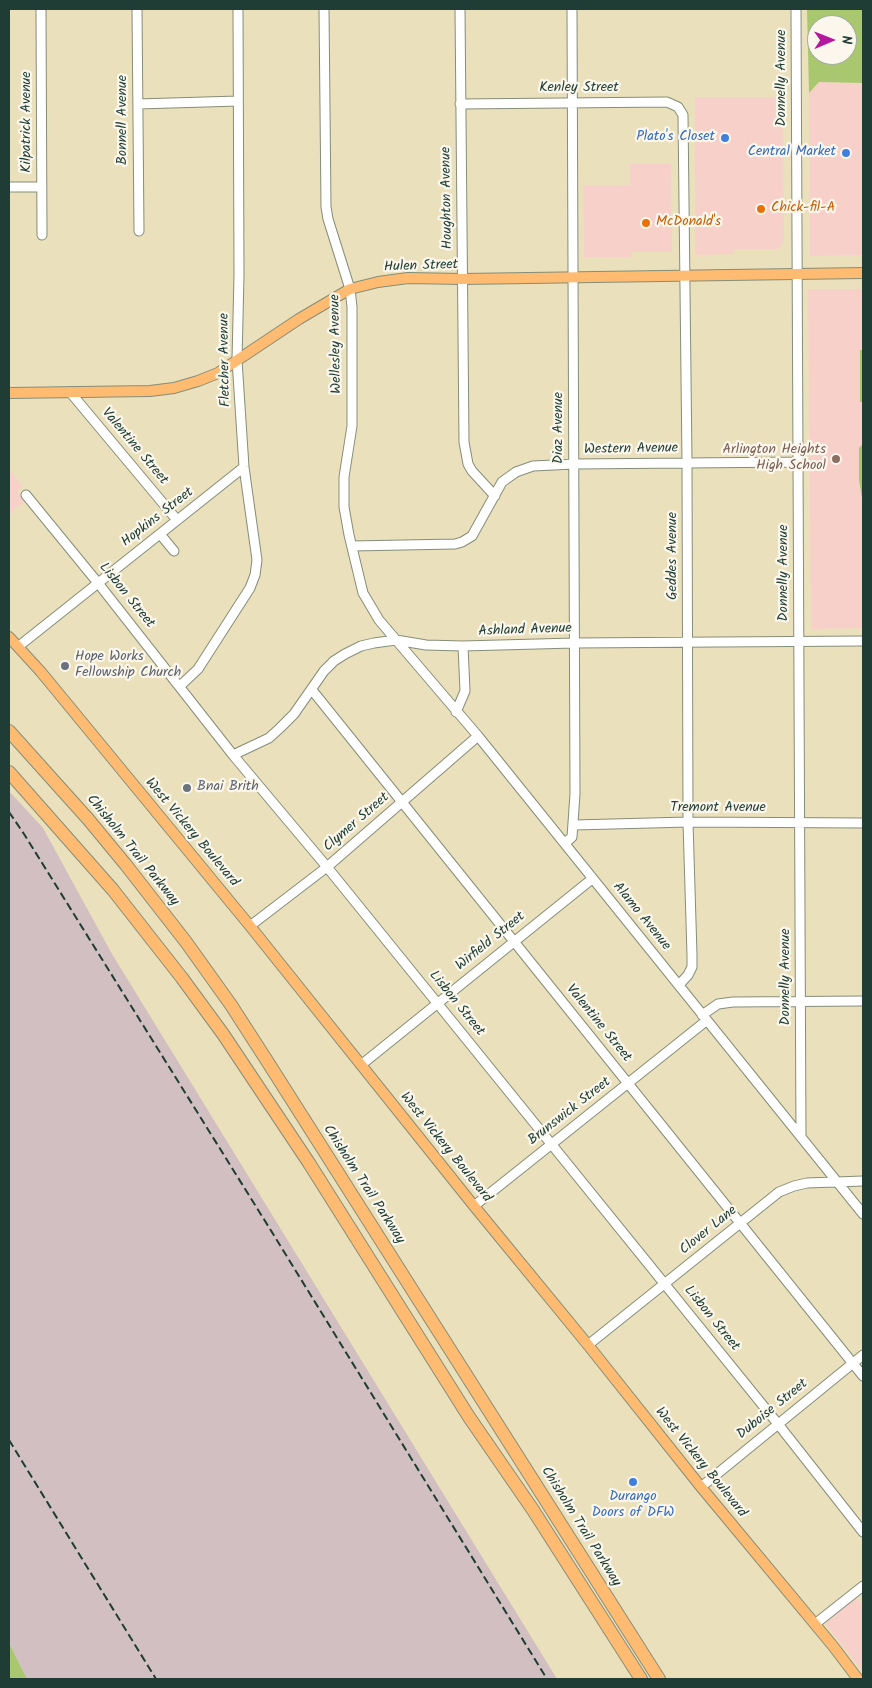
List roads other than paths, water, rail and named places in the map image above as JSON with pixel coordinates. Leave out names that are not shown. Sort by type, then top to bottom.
[{"type":"highway","name":"Chisholm Trail Parkway","points":[[9,731],[88,819],[186,942],[256,1043],[658,1679]]},
{"type":"highway","points":[[9,773],[112,890],[223,1034],[261,1090],[469,1417],[529,1504],[641,1679]]},
{"type":"main road","name":"Hulen Street","points":[[9,393],[150,391],[174,388],[198,381],[218,373],[299,319],[350,289],[378,282],[408,278],[462,279],[863,273]]},
{"type":"main road","name":"West Vickery Boulevard","points":[[9,636],[250,926],[474,1206],[858,1679]]},
{"type":"street","name":"Kilpatrick Avenue","points":[[41,9],[42,235]]},
{"type":"street","name":"Bonnell Avenue","points":[[137,9],[139,231]]},
{"type":"street","name":"Fletcher Avenue","points":[[180,686],[198,669],[250,588],[255,575],[257,560],[244,467],[237,360],[239,275],[238,9]]},
{"type":"street","name":"Wellesley Avenue","points":[[324,9],[326,207],[350,289],[352,307],[352,426],[344,477],[344,507],[363,593],[379,620],[396,640]]},
{"type":"street","name":"Houghton Avenue","points":[[460,9],[464,442],[468,464],[494,496]]},
{"type":"street","name":"Diaz Avenue","points":[[565,843],[572,837],[574,825],[572,9]]},
{"type":"street","name":"Donnelly Avenue","points":[[796,9],[801,1136]]},
{"type":"street","points":[[138,104],[238,102]]},
{"type":"street","name":"Kenley Street","points":[[460,104],[667,102],[680,109],[683,115],[683,123]]},
{"type":"street","name":"Geddes Avenue","points":[[679,985],[692,967],[688,822],[686,276],[683,123]]},
{"type":"street","points":[[9,187],[42,187]]},
{"type":"street","name":"Valentine Street","points":[[70,392],[177,520]]},
{"type":"street","name":"Western Avenue","points":[[352,546],[455,544],[462,542],[472,536],[502,482],[524,469],[542,465],[798,462]]},
{"type":"street","name":"Hopkins Street","points":[[19,646],[244,467]]},
{"type":"street","name":"Lisbon Street","points":[[26,495],[98,582],[233,755],[438,1003],[863,1532]]},
{"type":"street","points":[[160,534],[174,551]]},
{"type":"street","name":"Ashland Avenue","points":[[233,755],[269,738],[294,714],[324,671],[334,661],[361,646],[396,640],[426,645],[464,646],[574,643],[863,641]]},
{"type":"street","name":"Alamo Avenue","points":[[396,640],[478,736],[863,1214]]},
{"type":"street","points":[[456,712],[465,691],[464,646]]},
{"type":"street","name":"Valentine Street","points":[[312,690],[863,1376]]},
{"type":"street","name":"Clymer Street","points":[[250,926],[327,867],[478,736]]},
{"type":"street","name":"Tremont Avenue","points":[[574,825],[688,822],[863,823]]},
{"type":"street","name":"Wirfield Street","points":[[361,1065],[592,879]]},
{"type":"street","name":"Brunswick Street","points":[[474,1206],[628,1083],[718,1004],[733,1002],[863,1001]]},
{"type":"street","points":[[811,1183],[816,1177],[821,1162]]},
{"type":"street","points":[[852,1200],[852,1192],[862,1181]]},
{"type":"street","name":"Clover Lane","points":[[588,1345],[779,1192],[794,1186],[811,1183],[862,1181]]},
{"type":"street","name":"Duboise Street","points":[[701,1487],[863,1355]]},
{"type":"street","points":[[814,1624],[863,1586]]},
{"type":"railway","points":[[9,812],[270,1229],[547,1679]]},
{"type":"railway","points":[[9,1440],[156,1679]]},
{"type":"place","name":"Plato's Closet","points":[[725,138]]},
{"type":"place","name":"Central Market","points":[[846,153]]},
{"type":"place","name":"Chick-fil-A","points":[[761,209]]},
{"type":"place","name":"McDonald's","points":[[646,223]]},
{"type":"place","name":"Arlington Heights High School","points":[[836,459]]},
{"type":"place","name":"Hope Works Fellowship Church","points":[[65,666]]},
{"type":"place","name":"Bnai Brith","points":[[187,788]]},
{"type":"place","name":"Durango Doors of DFW","points":[[633,1482]]}]
